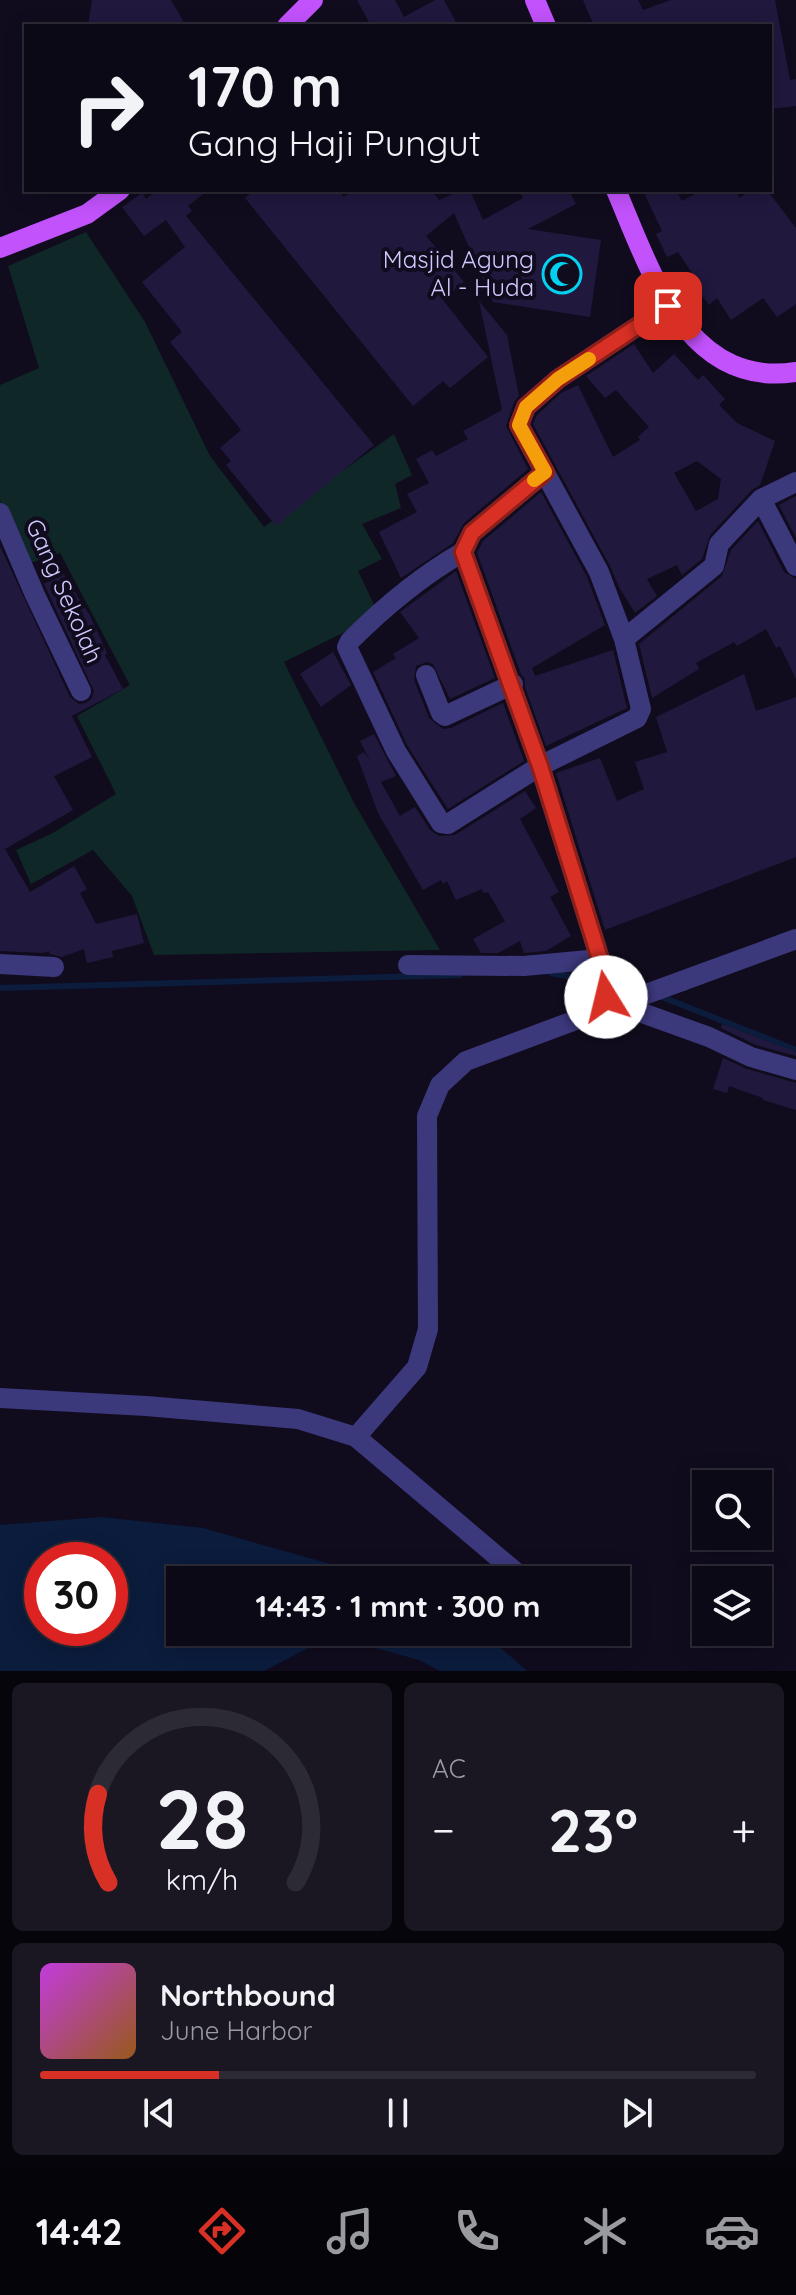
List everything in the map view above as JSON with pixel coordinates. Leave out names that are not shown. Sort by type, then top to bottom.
[{"type":"main road","points":[[289,24],[313,0]]},
{"type":"main road","points":[[535,0],[545,24]]},
{"type":"main road","points":[[0,248],[87,214],[117,192]]},
{"type":"main road","points":[[617,192],[668,306],[683,328],[726,362],[759,374],[796,372]]},
{"type":"street","points":[[545,472],[472,533],[463,552],[435,568],[382,608],[347,647],[396,751],[441,823],[448,824],[540,766],[640,714],[624,639],[599,572],[545,472],[519,425],[526,407],[558,379],[668,306]]},
{"type":"street","points":[[624,639],[714,566],[719,544],[761,499],[796,482]]},
{"type":"street","points":[[761,499],[796,566]]},
{"type":"street","name":"Gang Sekolah","points":[[0,513],[81,691]]},
{"type":"street","points":[[463,552],[540,766],[601,964],[602,1002]]},
{"type":"street","points":[[426,675],[445,716],[513,684]]},
{"type":"street","points":[[356,1437],[417,1367],[428,1329],[427,1116],[440,1085],[466,1061],[602,1002],[682,981],[796,939]]},
{"type":"street","points":[[0,964],[54,967]]},
{"type":"street","points":[[408,965],[601,964]]},
{"type":"street","points":[[602,1002],[609,1001],[709,1037],[751,1057],[796,1070]]},
{"type":"street","points":[[0,1398],[298,1419],[356,1437],[508,1566]]},
{"type":"green space","points":[[86,232],[145,322],[210,456],[264,527],[394,434],[412,475],[395,484],[401,508],[362,524],[382,559],[358,571],[379,615],[284,662],[354,803],[440,950],[154,955],[132,896],[93,850],[31,884],[16,850],[51,834],[116,794],[77,716],[130,685],[60,553],[25,565],[0,500],[0,385],[39,368],[8,266]]},
{"type":"water","points":[[101,1517],[203,1528],[337,1566],[166,1566],[166,1646],[312,1646],[264,1671],[0,1671],[0,1525]]},
{"type":"water","points":[[368,1646],[499,1646],[527,1671],[440,1671],[419,1660]]},
{"type":"building","points":[[92,0],[171,0],[185,24],[88,24]]},
{"type":"building","points":[[357,0],[395,0],[404,17],[435,0],[444,0],[457,24],[370,24]]},
{"type":"building","points":[[583,0],[638,0],[643,10],[671,0],[775,0],[790,80],[796,79],[796,106],[772,109],[772,24],[593,24]]},
{"type":"building","points":[[155,192],[206,192],[188,206],[192,211],[186,216],[374,445],[276,526],[226,465],[231,461],[220,448],[241,430],[170,342],[182,332],[142,282],[185,247],[166,220],[144,236],[122,207],[142,193],[146,199]]},
{"type":"building","points":[[252,192],[340,192],[344,197],[350,192],[433,192],[439,200],[457,192],[471,192],[483,220],[523,198],[520,192],[570,192],[576,204],[528,229],[601,240],[590,317],[493,302],[454,213],[426,236],[464,282],[443,300],[488,357],[450,388],[443,381],[413,406],[245,198]]},
{"type":"building","points":[[677,192],[682,201],[698,192],[736,192],[740,198],[748,192],[769,192],[796,228],[796,304],[777,317],[763,298],[731,320],[717,298],[709,305],[698,291],[702,288],[678,252],[667,257],[656,234],[662,231],[645,195]]},
{"type":"building","points":[[479,301],[507,335],[519,396],[506,426],[528,469],[464,523],[453,543],[401,578],[379,532],[417,512],[407,494],[429,483],[416,459],[432,450],[436,456],[468,439],[463,431],[502,410]]},
{"type":"building","points":[[634,344],[653,373],[674,354],[698,380],[703,375],[725,399],[719,405],[737,423],[775,441],[760,485],[710,535],[702,559],[682,575],[677,565],[647,579],[657,596],[635,613],[533,424],[537,415],[561,393],[578,385],[613,457],[640,440],[638,437],[649,427],[616,390],[605,398],[586,376]],"holes":[[[697,461],[721,479],[718,499],[696,511],[674,473]]]},
{"type":"building","points":[[541,492],[587,577],[605,625],[532,668],[535,676],[613,650],[627,708],[546,746],[525,679],[477,553],[483,541]]},
{"type":"building","points":[[796,496],[796,538],[779,505]]},
{"type":"building","points":[[758,521],[784,572],[796,579],[796,679],[780,646],[776,648],[766,629],[737,646],[734,642],[696,663],[699,669],[652,698],[639,644],[722,576],[731,550]]},
{"type":"building","points":[[0,546],[70,697],[79,704],[86,703],[94,691],[44,584],[63,573],[90,616],[123,689],[72,716],[92,757],[54,776],[73,810],[5,849],[30,892],[74,866],[87,889],[80,893],[96,924],[137,914],[144,943],[112,951],[113,957],[87,963],[84,949],[62,957],[49,951],[0,951]]},
{"type":"building","points":[[456,571],[495,678],[450,699],[433,664],[427,662],[416,666],[414,680],[429,718],[443,729],[503,703],[524,761],[448,809],[407,745],[373,672],[396,658],[393,654],[419,638],[400,612]]},
{"type":"building","points":[[333,652],[351,685],[321,707],[300,674]]},
{"type":"building","points":[[744,674],[756,711],[796,697],[796,857],[605,930],[556,773],[600,758],[617,801],[644,789],[635,762],[667,752],[656,717]]},
{"type":"building","points":[[374,734],[396,776],[381,782],[400,816],[415,807],[430,830],[439,836],[455,835],[525,791],[536,808],[520,819],[559,892],[550,897],[571,936],[546,951],[524,953],[520,941],[498,953],[481,953],[473,939],[505,921],[488,892],[483,893],[482,889],[456,900],[447,881],[443,884],[441,880],[423,890],[378,813],[357,756],[364,752],[370,761],[360,741]]},
{"type":"building","points":[[722,1024],[796,1052],[796,1056],[756,1045],[721,1028]]},
{"type":"building","points":[[723,1058],[747,1069],[796,1083],[796,1110],[729,1086],[727,1093],[713,1089]]},
{"type":"waterway","points":[[551,973],[643,990]]},
{"type":"waterway","points":[[0,988],[460,975]]},
{"type":"waterway","points":[[657,995],[796,1050]]},
{"type":"slow traffic","points":[[534,480],[545,472],[519,425],[526,407],[558,379],[589,359]]},
{"type":"place","name":"Masjid Agung Al - Huda","points":[[562,274]]},
{"type":"route","points":[[606,997],[600,959],[540,766],[463,552],[472,533],[545,472],[519,425],[526,407],[558,379],[668,306]]}]
